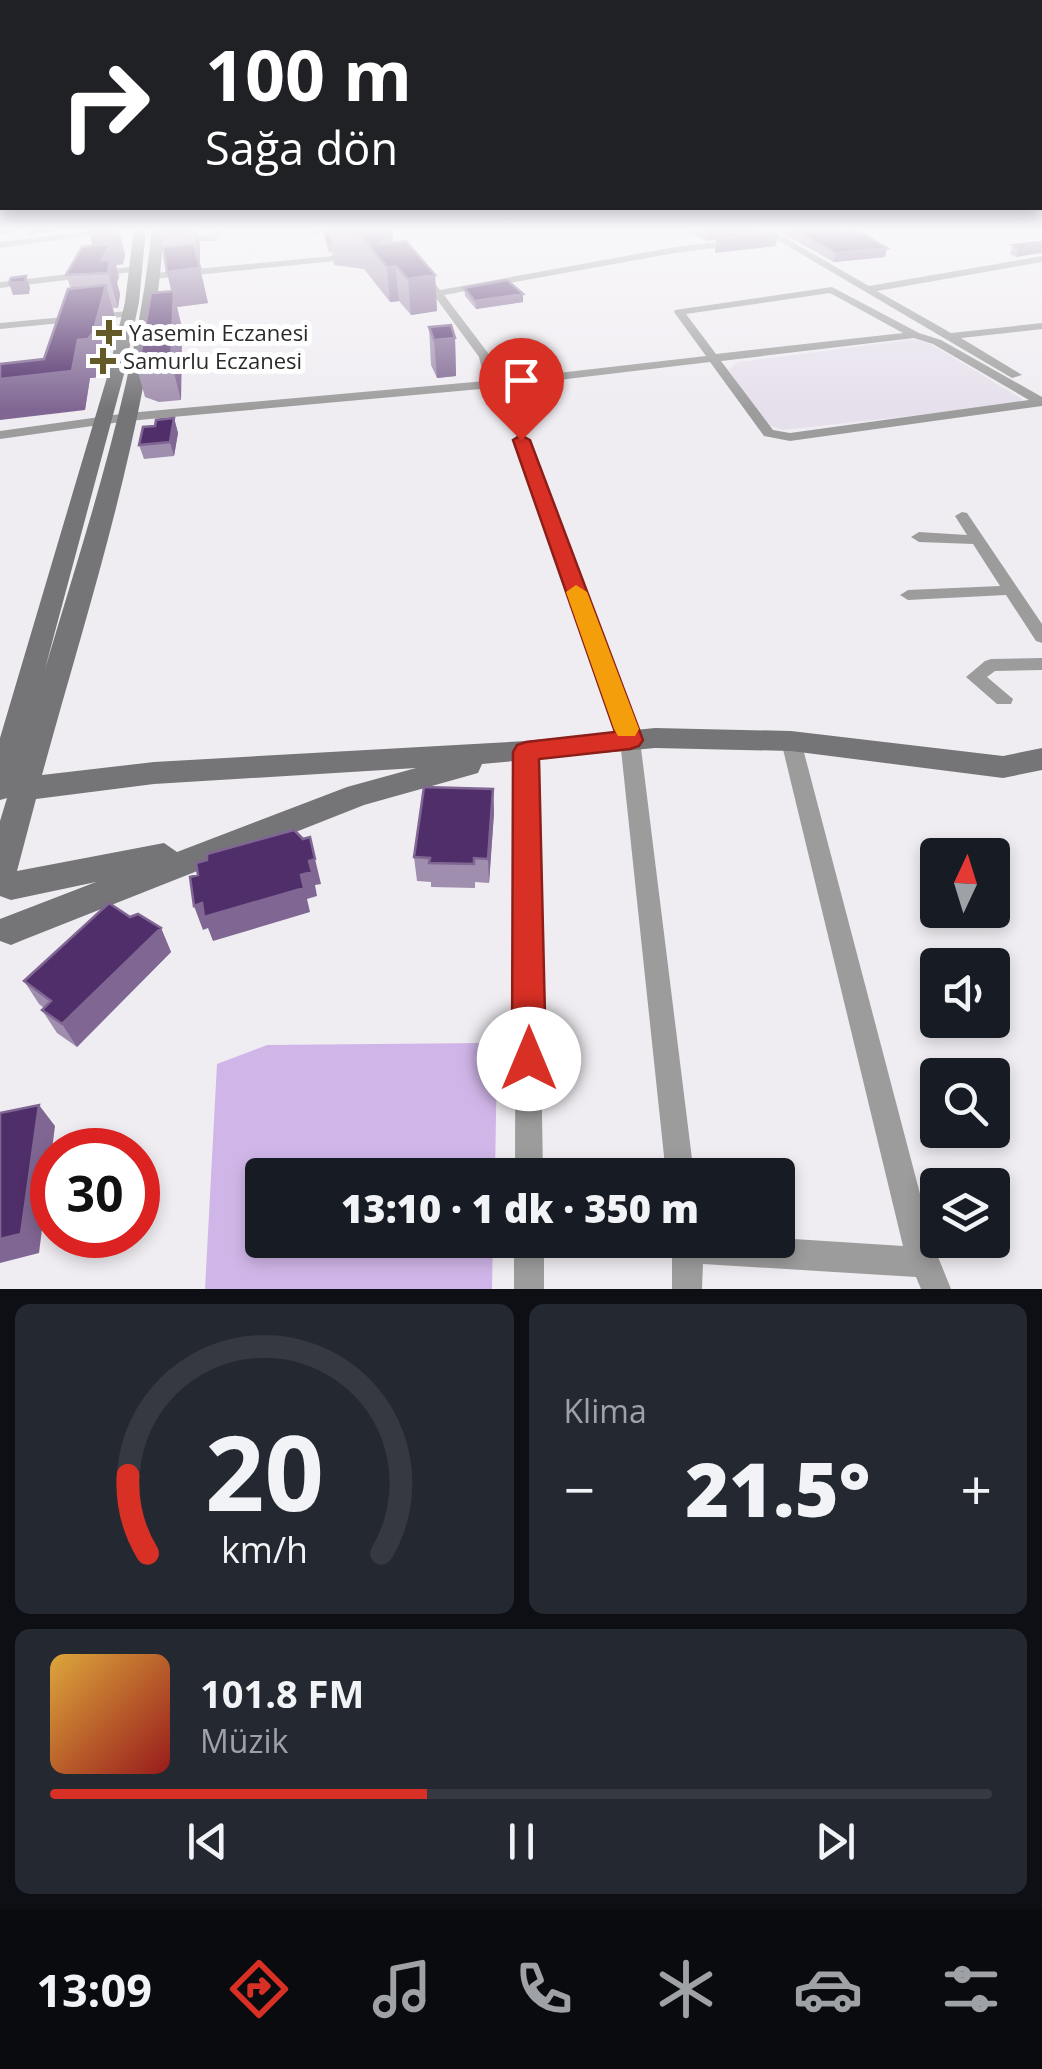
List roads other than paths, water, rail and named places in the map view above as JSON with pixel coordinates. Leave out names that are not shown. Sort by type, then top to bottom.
[{"type":"main road","points":[[117,419],[128,314],[139,288]]},
{"type":"main road","points":[[3,940],[20,906],[4,880],[11,789],[117,419],[143,288]]},
{"type":"main road","points":[[11,789],[174,772],[526,752],[630,740],[791,741],[1003,767],[1042,759]]},
{"type":"main road","points":[[3,940],[218,847],[357,795],[526,752]]},
{"type":"main road","points":[[4,880],[218,847]]},
{"type":"street","points":[[436,288],[485,358],[492,384]]},
{"type":"street","points":[[440,292],[463,288]]},
{"type":"street","points":[[870,289],[875,288]]},
{"type":"street","points":[[870,289],[1042,390]]},
{"type":"street","points":[[832,290],[915,335],[936,342],[1042,402],[790,436],[769,434],[679,312],[832,290]]},
{"type":"street","points":[[0,326],[128,314]]},
{"type":"street","points":[[952,336],[1042,326]]},
{"type":"street","points":[[0,434],[117,419],[492,384],[915,335]]},
{"type":"street","points":[[962,516],[1042,638]]},
{"type":"street","points":[[919,537],[978,540]]},
{"type":"street","points":[[908,595],[1011,590]]},
{"type":"street","points":[[1004,699],[975,678],[991,665],[1042,664]]},
{"type":"street","points":[[630,740],[678,1158]]},
{"type":"street","points":[[791,741],[930,1275],[795,1258]]},
{"type":"street","points":[[526,752],[529,1158]]},
{"type":"street","points":[[529,1258],[529,1289]]},
{"type":"street","points":[[687,1258],[687,1289]]},
{"type":"lane","points":[[492,384],[509,407],[630,740]]},
{"type":"place","name":"Yasemin Eczanesi","points":[[109,333]]},
{"type":"place","name":"Samurlu Eczanesi","points":[[103,361]]}]
